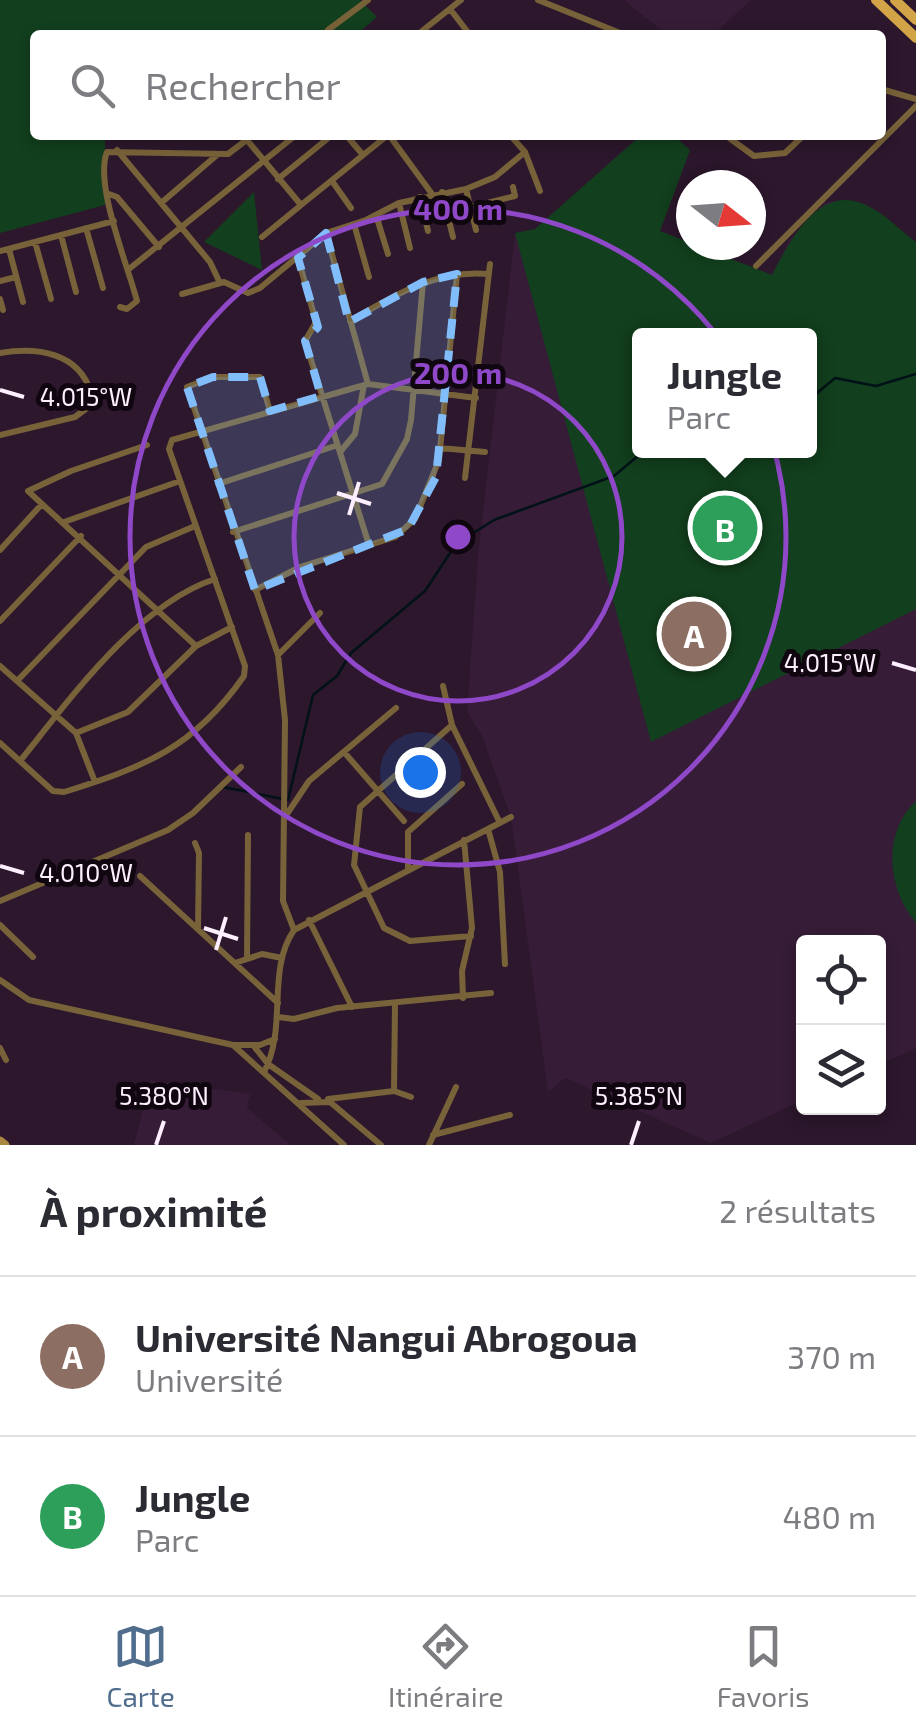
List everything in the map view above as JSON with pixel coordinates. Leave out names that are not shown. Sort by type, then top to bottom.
[{"type":"main road","points":[[876,0],[916,38]]},
{"type":"main road","points":[[894,0],[916,20]]},
{"type":"street","points":[[328,30],[368,0]]},
{"type":"street","points":[[426,30],[460,0]]},
{"type":"street","points":[[538,0],[613,30]]},
{"type":"street","points":[[450,9],[466,30]]},
{"type":"street","points":[[886,92],[916,102],[886,128]]},
{"type":"street","points":[[120,307],[127,310],[137,302],[109,194],[104,159],[109,150],[218,155],[228,154],[247,140]]},
{"type":"street","points":[[251,140],[263,162],[301,205]]},
{"type":"street","points":[[129,269],[290,140]]},
{"type":"street","points":[[278,180],[326,140]]},
{"type":"street","points":[[350,140],[364,155]]},
{"type":"street","points":[[262,238],[383,140]]},
{"type":"street","points":[[393,140],[432,194]]},
{"type":"street","points":[[514,140],[525,152],[540,191]]},
{"type":"street","points":[[731,140],[750,156],[777,156],[798,140]]},
{"type":"street","points":[[756,266],[875,140]]},
{"type":"street","points":[[118,150],[210,262],[220,282]]},
{"type":"street","points":[[182,294],[220,282],[248,292],[298,258],[326,233],[399,203],[466,189],[494,177],[525,152]]},
{"type":"street","points":[[161,203],[218,155]]},
{"type":"street","points":[[332,181],[351,208]]},
{"type":"street","points":[[471,207],[515,196],[513,187]]},
{"type":"street","points":[[466,189],[476,230]]},
{"type":"street","points":[[442,192],[453,237]]},
{"type":"street","points":[[109,194],[117,196],[159,246]]},
{"type":"street","points":[[420,197],[428,231]]},
{"type":"street","points":[[399,203],[410,248]]},
{"type":"street","points":[[376,215],[388,254]]},
{"type":"street","points":[[0,251],[114,221]]},
{"type":"street","points":[[354,224],[369,276]]},
{"type":"street","points":[[86,228],[102,288]]},
{"type":"street","points":[[218,484],[337,449],[355,434],[366,384],[326,233]]},
{"type":"street","points":[[61,235],[76,292]]},
{"type":"street","points":[[36,242],[50,299]]},
{"type":"street","points":[[9,248],[23,302]]},
{"type":"street","points":[[298,258],[316,322],[305,341],[369,545]]},
{"type":"street","points":[[465,478],[490,264]]},
{"type":"street","points":[[350,322],[422,282],[457,274],[489,274]]},
{"type":"street","points":[[255,590],[300,567],[408,529],[436,477],[457,274]]},
{"type":"street","points":[[0,281],[16,277]]},
{"type":"street","points":[[233,532],[382,484],[406,439],[415,390],[422,282]]},
{"type":"street","points":[[0,299],[3,310]]},
{"type":"street","points":[[0,352],[29,350],[68,360],[84,376],[91,393],[87,408],[75,417],[0,435]]},
{"type":"street","points":[[270,411],[260,377],[196,380],[186,392],[278,655],[285,720],[283,900],[294,930]]},
{"type":"street","points":[[0,743],[56,792],[95,782],[164,755],[205,720],[241,681],[245,666],[170,443],[366,384],[476,398]]},
{"type":"street","points":[[147,444],[29,488],[42,505],[196,646]]},
{"type":"street","points":[[440,448],[485,452]]},
{"type":"street","points":[[64,522],[180,482]]},
{"type":"street","points":[[0,550],[42,505]]},
{"type":"street","points":[[16,681],[116,574],[146,548],[195,526]]},
{"type":"street","points":[[0,621],[80,536]]},
{"type":"street","points":[[20,761],[55,717],[156,609],[185,589],[215,578]]},
{"type":"street","points":[[278,655],[320,612]]},
{"type":"street","points":[[76,733],[140,704],[196,646],[232,627]]},
{"type":"street","points":[[0,666],[76,733],[95,782]]},
{"type":"street","points":[[443,686],[452,725],[500,823]]},
{"type":"street","points":[[284,818],[309,781],[396,708]]},
{"type":"street","points":[[452,725],[360,807],[354,865],[384,928],[410,941],[471,936]]},
{"type":"street","points":[[344,752],[404,821]]},
{"type":"street","points":[[0,901],[168,830],[193,813],[241,767]]},
{"type":"street","points":[[408,868],[408,832],[462,784]]},
{"type":"street","points":[[266,1068],[276,1039],[282,958],[294,930],[511,817]]},
{"type":"street","points":[[488,829],[500,872],[506,964]]},
{"type":"street","points":[[247,958],[248,836]]},
{"type":"street","points":[[463,998],[462,971],[471,936],[464,840]]},
{"type":"street","points":[[195,843],[199,853],[198,930]]},
{"type":"street","points":[[140,876],[279,1004]]},
{"type":"street","points":[[309,920],[352,1007]]},
{"type":"street","points":[[0,925],[33,957]]},
{"type":"street","points":[[234,964],[262,954],[282,958]]},
{"type":"street","points":[[0,980],[30,1000],[233,1046],[276,1039]]},
{"type":"street","points":[[278,1017],[294,1020],[352,1007],[491,993]]},
{"type":"street","points":[[394,1092],[395,1003]]},
{"type":"street","points":[[253,1045],[266,1068],[344,1145]]},
{"type":"street","points":[[233,1046],[321,1100],[381,1145]]},
{"type":"street","points":[[0,1048],[6,1060]]},
{"type":"street","points":[[429,1145],[456,1086]]},
{"type":"street","points":[[300,1104],[394,1092],[411,1096]]},
{"type":"street","points":[[432,1135],[510,1116]]},
{"type":"highlighted area","points":[[326,233],[349,322],[423,282],[457,274],[436,477],[408,529],[255,590],[187,387],[213,377],[260,377],[270,411],[321,396],[305,341],[318,327],[298,258]]},
{"type":"shaded area","points":[[624,0],[751,0],[718,30],[661,30]]},
{"type":"shaded area","points":[[635,140],[679,140],[690,150],[683,170],[676,170],[676,188],[660,231],[676,238],[676,260],[732,260],[772,275],[790,239],[825,202],[836,201],[864,203],[916,242],[916,1048],[886,1062],[886,935],[796,935],[796,1103],[711,1143],[565,1078],[548,1092],[511,817],[482,736],[467,712],[478,555],[515,233],[535,229]]},
{"type":"shaded area","points":[[150,1080],[250,1094],[247,1108],[291,1145],[134,1145]]},
{"type":"green space","points":[[0,0],[360,0],[377,17],[362,30],[30,30],[30,140],[105,140],[105,205],[0,233]]},
{"type":"green space","points":[[635,140],[679,140],[690,150],[683,170],[676,170],[676,188],[660,231],[676,237],[676,260],[734,260],[772,275],[808,219],[820,208],[849,200],[886,217],[916,242],[916,609],[651,742],[515,233],[535,229]]},
{"type":"green space","points":[[254,192],[262,270],[204,242]]},
{"type":"green space","points":[[916,801],[916,923],[899,895],[892,862],[897,829]]},
{"type":"waterway","points":[[817,393],[835,378],[876,386],[916,374]]},
{"type":"waterway","points":[[223,787],[288,800],[313,695],[337,676],[351,653],[425,591],[456,544],[494,520],[614,476],[635,458]]},
{"type":"place","name":"Jungle","points":[[725,528]]},
{"type":"place","name":"Université Nangui Abrogoua","points":[[694,634]]}]
